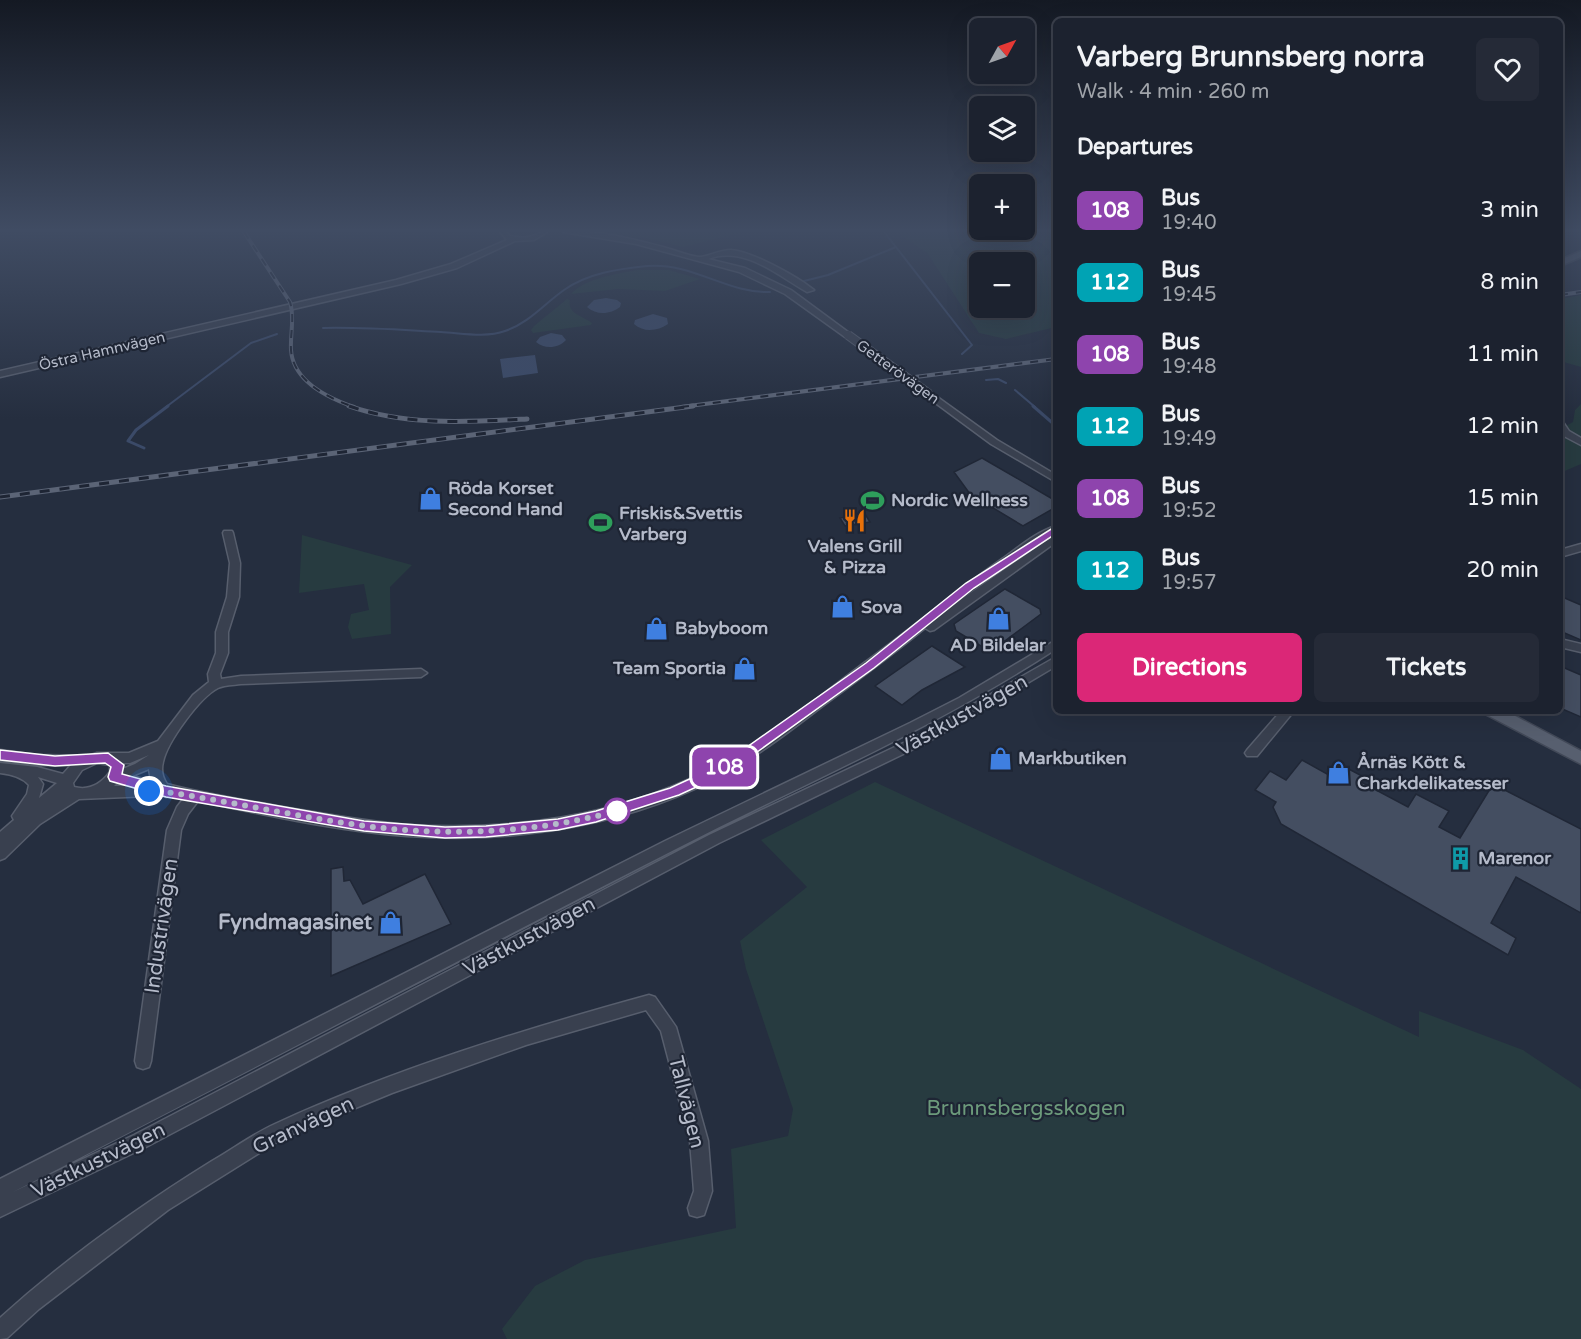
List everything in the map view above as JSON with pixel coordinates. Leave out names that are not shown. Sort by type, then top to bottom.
[{"type":"main road","points":[[1499,714],[1581,758]]},
{"type":"main road","points":[[1513,714],[1581,750]]},
{"type":"street","name":"Östra Hamnvägen","points":[[0,374],[342,294]]},
{"type":"street","name":"Getterövägen","points":[[790,294],[994,442],[1053,477]]},
{"type":"street","points":[[1563,429],[1565,433],[1581,442]]},
{"type":"street","name":"Getterövägen","points":[[1022,459],[1053,473]]},
{"type":"street","points":[[0,854],[40,814],[76,794],[94,792],[166,792],[364,826],[416,831],[486,831],[558,824],[624,809],[675,792],[712,775],[749,752],[870,665],[970,586],[1053,531]]},
{"type":"street","points":[[215,684],[214,674],[222,653],[222,632],[233,597],[235,563],[228,533]]},
{"type":"street","points":[[870,665],[928,629],[1053,539]]},
{"type":"street","points":[[1563,553],[1581,548]]},
{"type":"street","points":[[1563,644],[1581,648]]},
{"type":"street","name":"Västkustvägen","points":[[0,1189],[311,1032],[674,843],[912,730],[989,687],[1053,646]]},
{"type":"street","name":"Västkustvägen","points":[[0,1208],[140,1141],[714,839],[921,740],[1053,663]]},
{"type":"street","points":[[166,792],[155,776],[154,769],[161,750],[197,698],[215,684],[240,680],[421,673]]},
{"type":"street","points":[[1252,753],[1285,714]]},
{"type":"street","points":[[0,755],[36,760],[90,760],[130,758],[161,750]]},
{"type":"street","points":[[94,792],[115,777],[140,768],[161,750]]},
{"type":"street","points":[[112,759],[118,769],[115,777]]},
{"type":"street","points":[[0,840],[66,781],[75,769],[90,760]]},
{"type":"street","points":[[5,769],[50,774],[66,781]]},
{"type":"street","points":[[5,769],[30,777],[35,781],[37,788],[11,828]]},
{"type":"street","points":[[115,777],[166,792]]},
{"type":"street","points":[[66,781],[68,790],[76,794]]},
{"type":"street","name":"Industrivägen","points":[[143,1061],[174,830],[182,811],[194,796]]},
{"type":"street","name":"Tallvägen","points":[[649,1002],[668,1027],[699,1141],[703,1191],[697,1208]]},
{"type":"street","name":"Granvägen","points":[[0,1331],[32,1302],[161,1203],[279,1131],[391,1085],[526,1037],[649,1002]]},
{"type":"green space","points":[[954,294],[969,294],[969,318]]},
{"type":"green space","points":[[1035,294],[1053,294],[1053,328],[1006,339],[979,333],[969,318],[1035,318]]},
{"type":"green space","points":[[1581,295],[1581,367],[1563,362],[1563,298]]},
{"type":"green space","points":[[567,299],[570,300],[573,312],[592,323],[591,325],[533,333],[531,330],[534,326]]},
{"type":"green space","points":[[1581,404],[1581,464],[1563,472],[1563,427],[1573,422],[1575,410]]},
{"type":"green space","points":[[302,535],[412,565],[390,587],[391,634],[352,639],[348,627],[351,614],[369,610],[364,584],[299,593]]},
{"type":"green space","name":"Brunnsbergsskogen","points":[[875,782],[1419,1037],[1419,1011],[1523,1050],[1581,1089],[1581,1339],[507,1339],[502,1329],[535,1286],[585,1260],[736,1228],[731,1149],[788,1136],[793,1109],[746,969],[740,941],[807,887],[761,840]]},
{"type":"water","points":[[606,298],[617,300],[621,303],[620,307],[604,313],[595,312],[587,307],[594,300]]},
{"type":"water","points":[[653,314],[667,318],[668,324],[651,330],[642,329],[634,324],[635,320]]},
{"type":"water","points":[[551,333],[562,335],[566,340],[552,347],[536,342],[540,337]]},
{"type":"water","points":[[535,355],[538,373],[503,378],[500,359]]},
{"type":"building","points":[[982,458],[1053,499],[1053,509],[1023,526],[970,494],[954,472]]},
{"type":"building","name":"Valens Grill & Pizza","points":[[865,514],[870,522],[845,526],[840,518]]},
{"type":"building","name":"AD Bildelar","points":[[1005,589],[1040,609],[1041,614],[994,649],[986,649],[956,631],[954,624]]},
{"type":"building","points":[[1563,597],[1581,605],[1581,640],[1563,632]]},
{"type":"building","points":[[932,646],[965,667],[922,690],[902,705],[875,686]]},
{"type":"building","points":[[1563,667],[1581,675],[1581,717],[1563,709]]},
{"type":"building","name":"Marenor","points":[[1302,760],[1336,779],[1345,767],[1362,776],[1359,781],[1408,807],[1416,794],[1449,811],[1439,827],[1460,838],[1493,784],[1581,829],[1581,913],[1516,877],[1491,923],[1516,938],[1508,955],[1281,824],[1273,807],[1276,802],[1255,790],[1270,771],[1286,780]]},
{"type":"building","name":"Fyndmagasinet","points":[[343,867],[344,881],[350,880],[363,904],[425,874],[451,924],[331,976],[331,869]]},
{"type":"waterway","points":[[323,328],[473,335],[498,333],[522,323],[559,294]]},
{"type":"waterway","points":[[933,294],[972,345],[962,354]]},
{"type":"waterway","points":[[166,407],[251,343],[277,334]]},
{"type":"waterway","points":[[986,380],[998,379],[1006,383]]},
{"type":"waterway","points":[[1015,390],[1035,407]]},
{"type":"waterway","points":[[144,448],[128,441],[136,430],[168,406]]},
{"type":"waterway","points":[[1033,406],[1053,423]]},
{"type":"railway","points":[[285,294],[290,302],[291,350],[298,371],[323,393],[354,407]]},
{"type":"railway","points":[[681,407],[1053,359]]},
{"type":"railway","points":[[349,406],[415,420],[527,419]]},
{"type":"railway","points":[[0,497],[693,406]]},
{"type":"bus line","name":"108","points":[[0,755],[55,761],[108,758],[116,762],[118,769],[115,777],[166,792],[364,826],[416,831],[486,831],[558,824],[596,817],[675,792],[712,775],[749,752],[870,665],[970,586],[1053,530]]},
{"type":"place","name":"Röda Korset Second Hand","points":[[430,498]]},
{"type":"place","name":"Nordic Wellness","points":[[873,500]]},
{"type":"place","name":"Valens Grill & Pizza","points":[[855,520]]},
{"type":"place","name":"Friskis&Svettis Varberg","points":[[601,523]]},
{"type":"place","name":"Sova","points":[[843,607]]},
{"type":"place","name":"AD Bildelar","points":[[998,619]]},
{"type":"place","name":"Babyboom","points":[[657,628]]},
{"type":"place","name":"Team Sportia","points":[[744,668]]},
{"type":"place","name":"Markbutiken","points":[[1000,758]]},
{"type":"place","name":"Årnäs Kött & Charkdelikatesser","points":[[1339,772]]},
{"type":"place","name":"Marenor","points":[[1460,858]]},
{"type":"place","name":"Fyndmagasinet","points":[[390,922]]},
{"type":"route","points":[[149,791],[364,826],[416,831],[486,831],[525,828],[596,817],[624,809],[617,811]]}]
